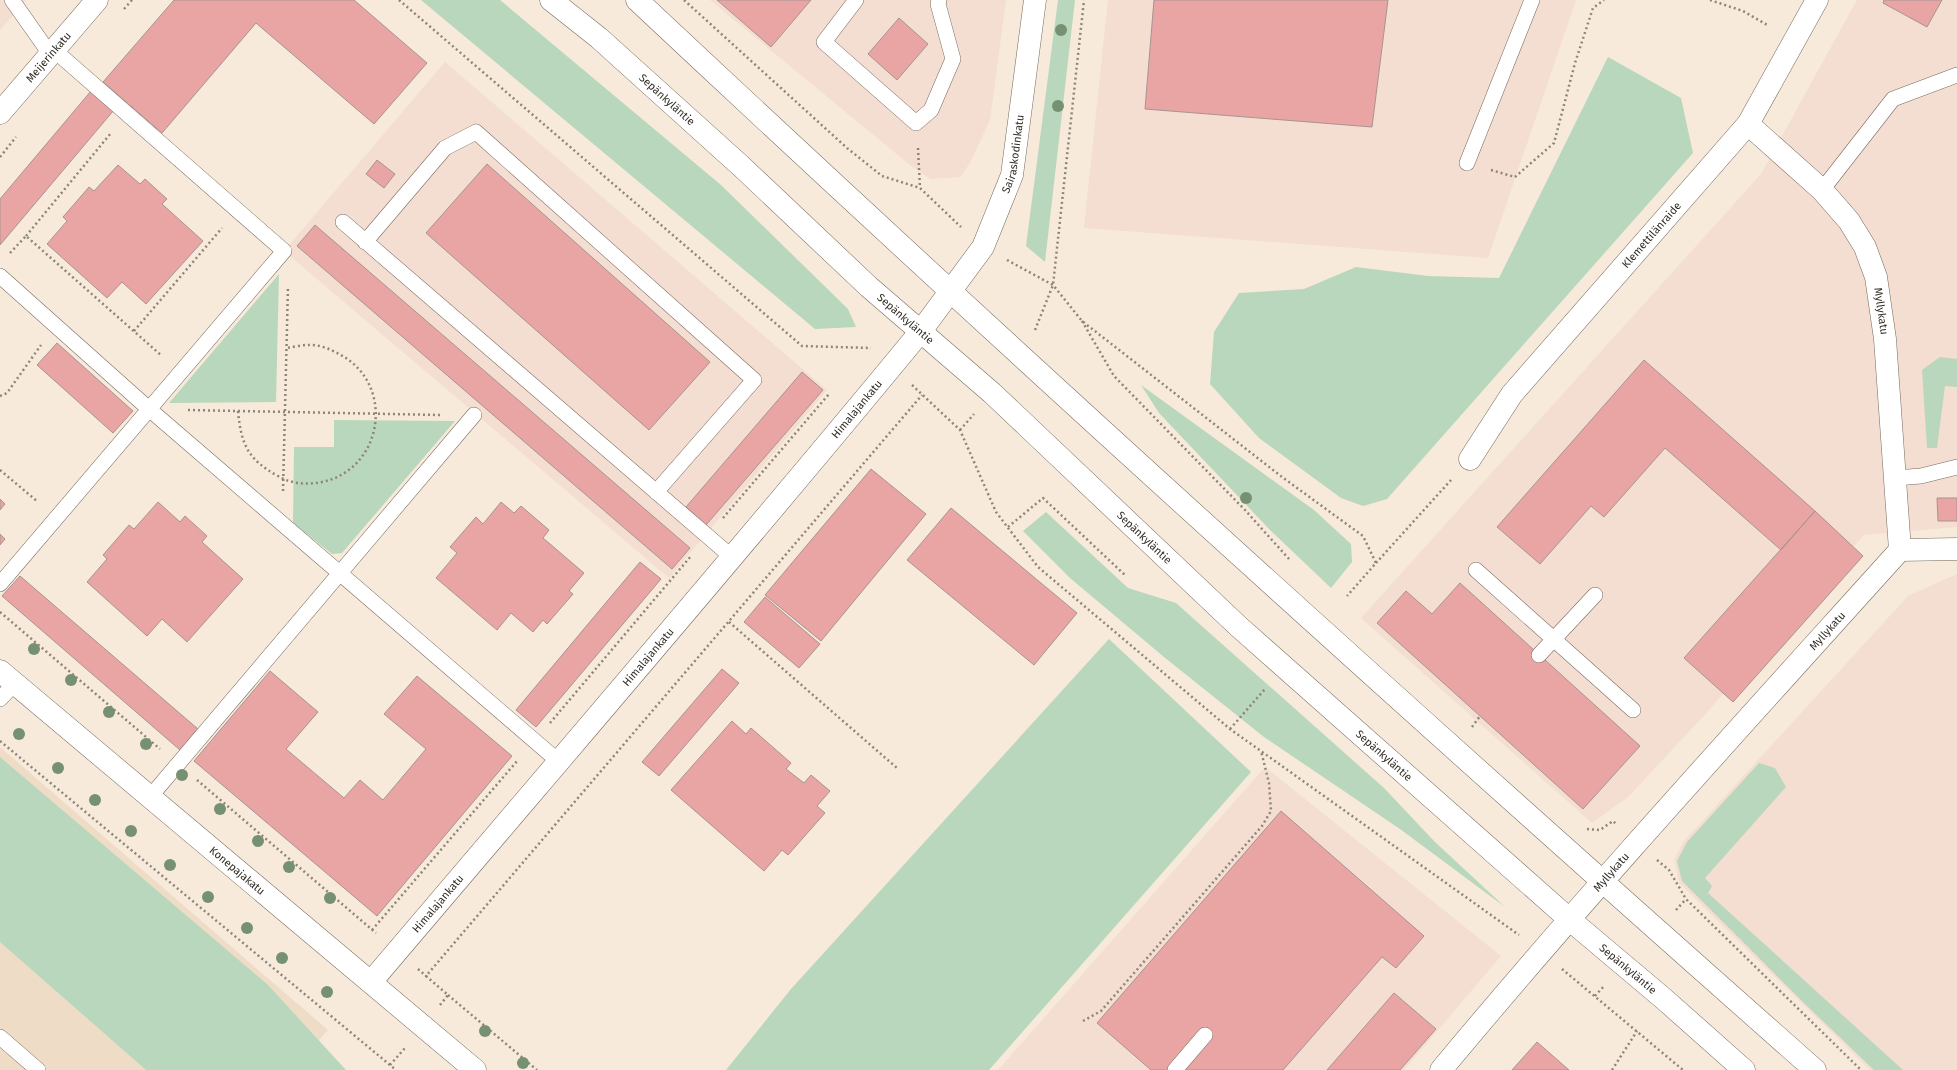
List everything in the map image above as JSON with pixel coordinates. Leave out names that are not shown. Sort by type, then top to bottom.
[{"type":"main road","name":"Meijerinkatu","points":[[0,113],[97,0]]},
{"type":"main road","name":"Sepänkyläntie","points":[[551,0],[599,38],[742,167],[869,287],[922,331],[992,393],[1238,626],[1569,919],[1744,1070]]},
{"type":"main road","points":[[637,0],[950,293],[1602,881],[1815,1070]]},
{"type":"main road","name":"Sairaskodinkatu","points":[[922,331],[983,247],[1012,175],[1035,0]]},
{"type":"main road","name":"Klemettilänraide","points":[[1470,459],[1512,394],[1748,124],[1817,0]]},
{"type":"main road","name":"Myllykatu","points":[[1441,1070],[1602,881],[1900,550],[1885,339],[1876,277],[1865,247],[1849,221],[1822,190],[1748,124]]},
{"type":"main road","name":"Himalajankatu","points":[[371,982],[558,761],[733,558],[922,331]]},
{"type":"main road","points":[[1900,550],[1957,550]]},
{"type":"main road","name":"Konepajakatu","points":[[7,677],[424,1025],[475,1070]]},
{"type":"lane","points":[[0,584],[284,251],[52,52],[12,0]]},
{"type":"lane","points":[[856,0],[824,42],[916,123],[931,110],[953,59],[938,4],[939,0]]},
{"type":"lane","points":[[1467,163],[1532,0]]},
{"type":"lane","points":[[1822,190],[1893,99],[1957,75]]},
{"type":"lane","points":[[365,242],[445,148],[476,132],[754,380],[656,492]]},
{"type":"lane","points":[[343,222],[733,558]]},
{"type":"lane","points":[[0,276],[283,526],[558,761]]},
{"type":"lane","points":[[150,797],[474,415]]},
{"type":"lane","points":[[1895,478],[1921,476],[1957,467]]},
{"type":"lane","points":[[1476,570],[1633,710]]},
{"type":"lane","points":[[1539,655],[1595,595]]},
{"type":"lane","points":[[0,699],[7,677]]},
{"type":"lane","points":[[1175,1070],[1205,1035]]},
{"type":"lane","points":[[0,1037],[38,1070]]},
{"type":"path","points":[[399,0],[802,346],[870,347],[960,430],[996,512],[1038,567],[1230,729],[1541,951],[1683,1070]]},
{"type":"path","points":[[684,0],[847,148],[882,176],[920,188],[983,247],[1053,285],[1082,321],[1114,376],[1246,510],[1292,562]]},
{"type":"path","points":[[1053,285],[1084,0]]},
{"type":"path","points":[[1467,163],[1515,177],[1554,143],[1575,63],[1593,8],[1604,0]]},
{"type":"path","points":[[1710,0],[1743,11],[1794,41]]},
{"type":"path","points":[[916,123],[920,188]]},
{"type":"path","points":[[5,259],[26,236],[115,128]]},
{"type":"path","points":[[134,331],[236,210]]},
{"type":"path","points":[[26,236],[181,372]]},
{"type":"path","points":[[271,266],[288,275],[283,526]]},
{"type":"path","points":[[1082,321],[1282,477],[1363,536],[1376,563]]},
{"type":"path","points":[[0,396],[7,393],[55,325]]},
{"type":"path","points":[[238,411],[240,432],[249,452],[263,469],[283,479],[309,484],[335,479],[352,468],[366,451],[374,432],[377,414],[374,395],[364,375],[349,359],[329,349],[308,344],[287,348]]},
{"type":"path","points":[[865,353],[870,347]]},
{"type":"path","points":[[372,930],[834,388]]},
{"type":"path","points":[[426,976],[922,395]]},
{"type":"path","points":[[149,409],[474,415]]},
{"type":"path","points":[[1347,596],[1470,459]]},
{"type":"path","points":[[0,470],[57,517]]},
{"type":"path","points":[[1008,527],[1042,498],[1126,576]]},
{"type":"path","points":[[0,612],[537,1070]]},
{"type":"path","points":[[729,622],[897,768]]},
{"type":"path","points":[[1230,729],[1268,686]]},
{"type":"path","points":[[1472,727],[1480,716]]},
{"type":"path","points":[[1466,722],[1477,732]]},
{"type":"path","points":[[0,740],[396,1070]]},
{"type":"path","points":[[1083,1021],[1102,1011],[1262,826],[1271,811],[1269,783],[1261,751]]},
{"type":"path","points":[[1584,829],[1600,830],[1613,821],[1636,843],[1669,870],[1686,899],[1861,1070]]},
{"type":"path","points":[[390,1065],[448,995]]},
{"type":"path","points":[[1612,1070],[1637,1031]]},
{"type":"shaded area","points":[[0,0],[26,0],[0,30]]},
{"type":"shaded area","points":[[710,0],[1006,0],[990,120],[970,163],[960,177],[931,179],[910,165]]},
{"type":"shaded area","points":[[1108,0],[1576,0],[1488,258],[1084,228]]},
{"type":"shaded area","points":[[1857,0],[1957,0],[1957,527],[1864,535],[1699,721],[1628,797],[1592,823],[1361,618],[1761,174]]},
{"type":"shaded area","points":[[445,62],[827,390],[669,578],[284,251]]},
{"type":"shaded area","points":[[1957,574],[1957,1070],[1870,1070],[1679,883],[1674,860],[1684,841],[1908,596]]},
{"type":"shaded area","points":[[0,747],[328,1030],[292,1070],[0,1070]]},
{"type":"shaded area","points":[[1265,767],[1501,956],[1404,1070],[998,1070]]},
{"type":"green space","points":[[421,0],[500,0],[721,185],[848,309],[856,327],[815,329]]},
{"type":"green space","points":[[1058,0],[1075,0],[1045,262],[1026,246]]},
{"type":"green space","points":[[1608,57],[1681,98],[1693,153],[1387,499],[1363,506],[1341,498],[1259,438],[1210,384],[1214,332],[1239,293],[1304,289],[1356,267],[1428,276],[1499,278]]},
{"type":"green space","points":[[279,274],[276,402],[169,403]]},
{"type":"green space","points":[[1940,357],[1957,359],[1957,387],[1945,386],[1937,448],[1927,448],[1922,370]]},
{"type":"green space","points":[[1141,385],[1314,510],[1351,544],[1352,562],[1331,588],[1270,530],[1159,413]]},
{"type":"green space","points":[[334,420],[455,421],[342,553],[332,554],[293,523],[294,447],[334,447]]},
{"type":"green space","points":[[1046,512],[1128,588],[1176,603],[1384,788],[1434,841],[1505,907],[1400,829],[1264,737],[1164,657],[1070,578],[1023,531]]},
{"type":"green space","points":[[1109,639],[1251,772],[989,1070],[726,1070],[791,989]]},
{"type":"green space","points":[[0,757],[268,985],[346,1070],[146,1070],[0,942]]},
{"type":"green space","points":[[1759,763],[1775,768],[1786,787],[1705,878],[1712,886],[1708,893],[1903,1070],[1874,1070],[1805,1004],[1682,881],[1677,861],[1687,842]]},
{"type":"building","points":[[174,0],[354,0],[427,63],[374,124],[256,23],[162,133],[103,82]]},
{"type":"building","points":[[717,0],[811,0],[771,47]]},
{"type":"building","points":[[1154,0],[1388,0],[1372,127],[1145,109]]},
{"type":"building","points":[[1884,0],[1942,0],[1927,27],[1883,3]]},
{"type":"building","points":[[899,18],[928,44],[897,80],[868,54]]},
{"type":"building","points":[[91,91],[114,110],[0,245],[0,199]]},
{"type":"building","points":[[377,160],[395,174],[384,188],[366,174]]},
{"type":"building","points":[[487,164],[710,362],[649,430],[426,233]]},
{"type":"building","points":[[118,165],[140,184],[145,179],[167,199],[162,204],[203,241],[146,304],[122,282],[107,298],[47,244],[67,221],[63,217],[89,187],[94,191]]},
{"type":"building","points":[[315,225],[690,548],[672,569],[297,246]]},
{"type":"building","points":[[57,343],[133,411],[113,433],[37,365]]},
{"type":"building","points":[[1644,360],[1815,511],[1781,550],[1665,448],[1604,517],[1591,506],[1540,564],[1497,527]]},
{"type":"building","points":[[802,372],[823,390],[706,525],[686,507]]},
{"type":"building","points":[[871,469],[926,514],[821,641],[765,595]]},
{"type":"building","points":[[1937,498],[1957,498],[1957,521],[1938,521]]},
{"type":"building","points":[[0,499],[5,504],[0,510]]},
{"type":"building","points":[[158,502],[180,522],[185,516],[207,536],[202,542],[243,579],[187,642],[162,619],[147,636],[87,582],[107,559],[103,555],[129,525],[134,529]]},
{"type":"building","points":[[501,502],[514,513],[521,506],[549,530],[543,538],[584,573],[569,591],[573,594],[547,624],[543,620],[533,632],[511,613],[497,630],[436,578],[457,553],[450,547],[476,517],[483,524]]},
{"type":"building","points":[[951,508],[1077,613],[1034,665],[907,560]]},
{"type":"building","points":[[1815,511],[1863,556],[1733,702],[1684,658]]},
{"type":"building","points":[[0,534],[5,539],[0,545]]},
{"type":"building","points":[[640,562],[661,579],[536,727],[516,710]]},
{"type":"building","points":[[20,576],[198,729],[180,750],[2,596]]},
{"type":"building","points":[[1460,583],[1640,746],[1583,809],[1377,623],[1406,591],[1432,614]]},
{"type":"building","points":[[765,597],[820,644],[799,668],[744,622]]},
{"type":"building","points":[[722,669],[739,683],[659,776],[642,762]]},
{"type":"building","points":[[270,671],[318,712],[286,749],[344,798],[360,780],[383,800],[426,749],[384,714],[417,676],[512,756],[377,916],[194,761]]},
{"type":"building","points":[[732,721],[746,734],[751,728],[791,763],[786,769],[804,783],[811,775],[830,791],[817,806],[825,813],[788,855],[782,850],[764,871],[671,790]]},
{"type":"building","points":[[1281,811],[1424,936],[1396,968],[1382,957],[1283,1070],[1151,1070],[1097,1023]]},
{"type":"building","points":[[1394,993],[1436,1029],[1400,1070],[1327,1070]]},
{"type":"building","points":[[1537,1042],[1569,1070],[1512,1070]]}]
